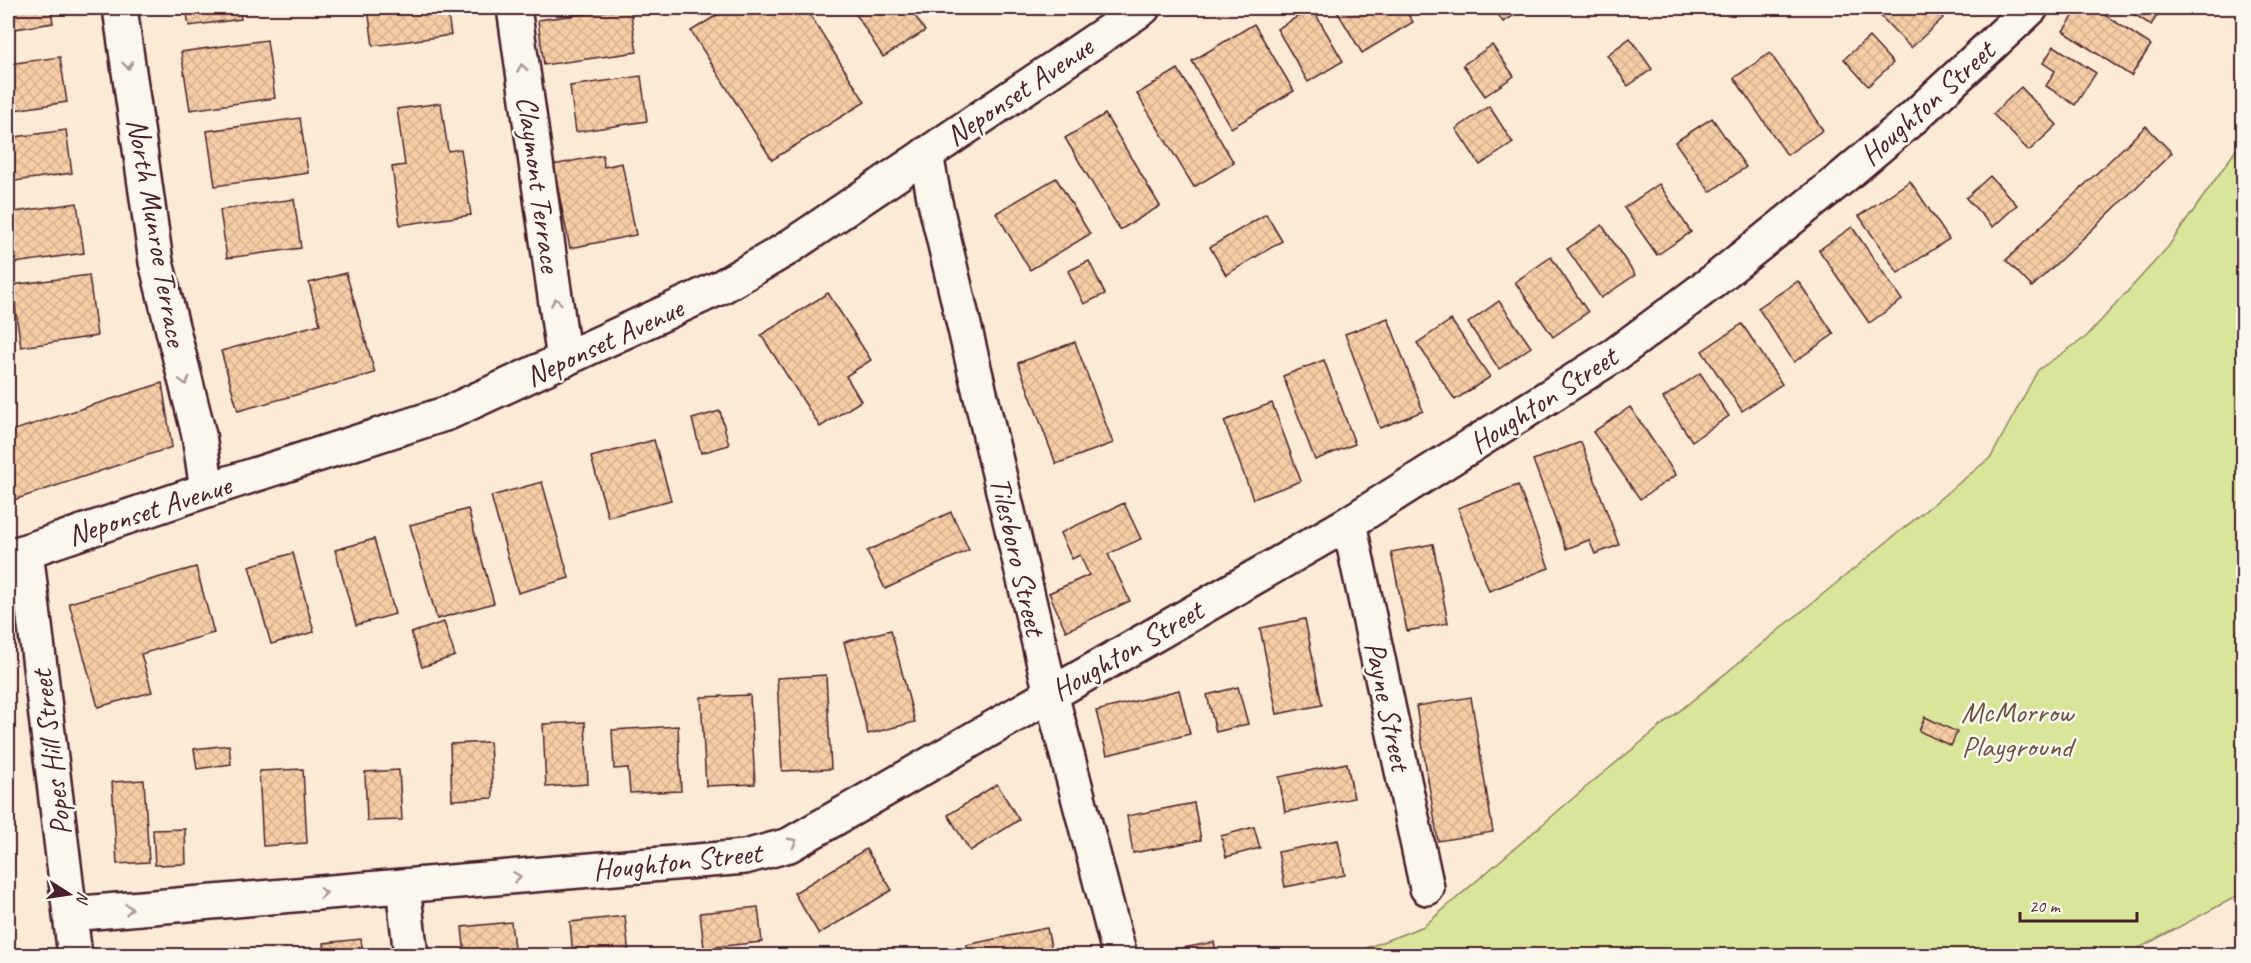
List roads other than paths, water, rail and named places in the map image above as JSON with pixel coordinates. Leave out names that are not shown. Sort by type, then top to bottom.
[{"type":"street","name":"North Munroe Terrace","points":[[120,8],[156,262],[199,435],[207,490]]},
{"type":"street","name":"Claymont Terrace","points":[[514,8],[564,360]]},
{"type":"street","name":"Neponset Avenue","points":[[17,554],[448,413],[743,276],[1143,8]]},
{"type":"street","name":"Houghton Street","points":[[70,914],[745,857],[770,853],[789,845],[1349,523],[1582,377],[1662,321],[1777,231],[1896,132],[2031,8]]},
{"type":"street","name":"Tilesboro Street","points":[[927,154],[934,198],[1051,694],[1120,956]]},
{"type":"street","name":"Payne Street","points":[[1349,523],[1427,888]]},
{"type":"street","name":"Popes Hill Street","points":[[17,554],[75,956]]},
{"type":"street","points":[[403,886],[411,956]]},
{"type":"park label","name":"McMorrow Playground","points":[[2017,729]]}]
